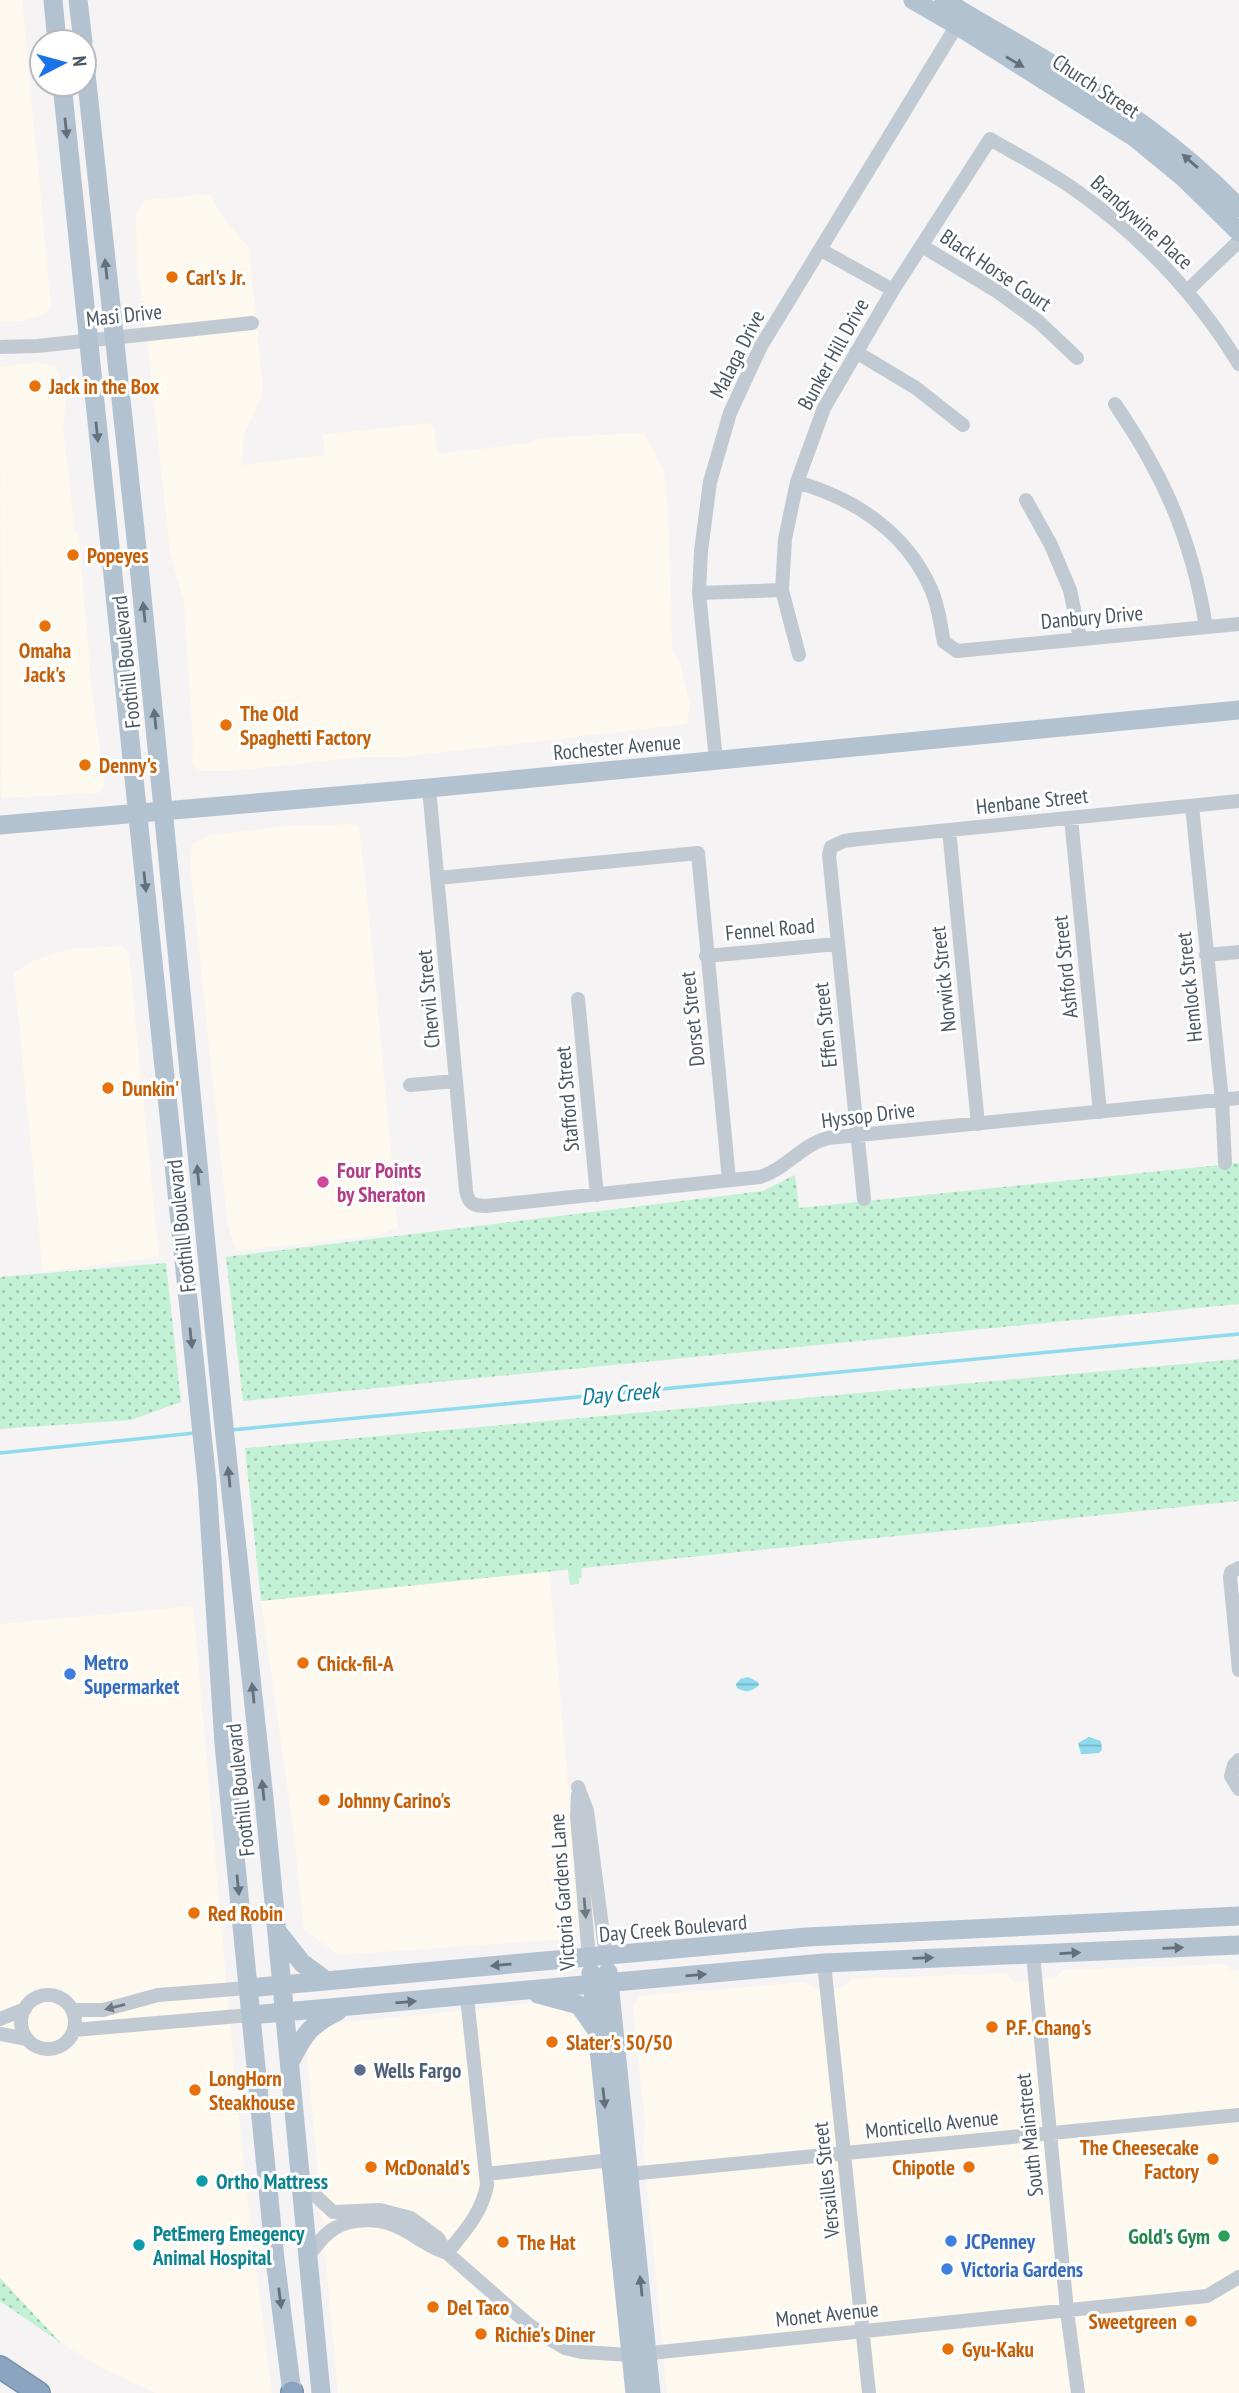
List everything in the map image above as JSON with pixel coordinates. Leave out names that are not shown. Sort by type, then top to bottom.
[{"type":"highway","points":[[0,2367],[39,2393]]},
{"type":"main road","points":[[53,0],[56,28]]},
{"type":"main road","points":[[78,0],[81,28]]},
{"type":"main road","name":"Church Street","points":[[912,0],[1047,61],[1148,126],[1239,208]]},
{"type":"main road","name":"Church Street","points":[[944,0],[961,20],[1134,137],[1184,178],[1239,232]]},
{"type":"main road","name":"Foothill Boulevard","points":[[63,98],[206,1482],[223,1733],[275,2259],[292,2393]]},
{"type":"main road","name":"Foothill Boulevard","points":[[88,98],[164,811],[321,2393]]},
{"type":"main road","name":"Rochester Avenue","points":[[0,825],[429,788],[1239,710]]},
{"type":"main road","points":[[206,1482],[220,1510],[232,1612],[244,1618]]},
{"type":"main road","name":"Day Creek Boulevard","points":[[248,1988],[807,1937],[1239,1916]]},
{"type":"main road","points":[[1033,1955],[1037,1944],[1044,1937],[1085,1923]]},
{"type":"main road","points":[[966,1929],[1013,1943],[1033,1955]]},
{"type":"main road","points":[[277,1931],[302,1963],[325,1980]]},
{"type":"main road","points":[[251,2015],[824,1963],[1239,1945]]},
{"type":"main road","name":"Victoria Gardens Lane","points":[[598,1958],[629,2174],[639,2354],[635,2393]]},
{"type":"main road","name":"Victoria Gardens Lane","points":[[601,1983],[597,2031],[611,2160],[639,2354],[651,2393]]},
{"type":"main road","points":[[527,1991],[579,2005],[597,2031]]},
{"type":"main road","points":[[290,2062],[299,2044],[317,2022],[346,2007]]},
{"type":"street","name":"Malaga Drive","points":[[716,760],[699,593],[701,542],[710,482],[730,414],[761,346],[961,20]]},
{"type":"street","name":"Bunker Hill Drive","points":[[799,655],[782,590],[785,539],[797,482],[824,408],[893,290],[990,139]]},
{"type":"street","name":"Brandywine Place","points":[[990,139],[1076,190],[1109,215],[1187,291],[1239,364]]},
{"type":"street","points":[[1187,291],[1239,241]]},
{"type":"street","name":"Black Horse Court","points":[[922,246],[998,292],[1039,322],[1077,358]]},
{"type":"street","points":[[821,250],[893,290]]},
{"type":"street","name":"Masi Drive","points":[[0,347],[37,346],[252,323]]},
{"type":"street","points":[[856,352],[916,388],[963,425]]},
{"type":"street","points":[[1115,404],[1150,460],[1176,515],[1202,597],[1206,627]]},
{"type":"street","name":"Danbury Drive","points":[[797,482],[829,492],[864,510],[896,537],[923,573],[932,591],[944,642],[957,651],[1239,624]]},
{"type":"street","points":[[1026,500],[1051,545],[1070,590],[1080,638]]},
{"type":"street","points":[[699,593],[782,590]]},
{"type":"street","name":"Chervil Street","points":[[429,788],[466,1190],[467,1199],[472,1204]]},
{"type":"street","name":"Henbane Street","points":[[831,847],[844,841],[1239,801]]},
{"type":"street","name":"Hemlock Street","points":[[1192,806],[1222,1100],[1225,1163]]},
{"type":"street","name":"Ashford Street","points":[[1071,818],[1100,1112]]},
{"type":"street","name":"Norwick Street","points":[[949,830],[978,1124]]},
{"type":"street","name":"Effen Street","points":[[831,847],[829,855],[837,944],[864,1199]]},
{"type":"street","name":"Dorset Street","points":[[438,878],[698,853],[729,1181]]},
{"type":"street","name":"Fennel Road","points":[[706,956],[837,944]]},
{"type":"street","points":[[1206,955],[1239,952]]},
{"type":"street","name":"Stafford Street","points":[[579,999],[597,1195]]},
{"type":"street","points":[[410,1085],[456,1081]]},
{"type":"street","name":"Hyssop Drive","points":[[472,1204],[486,1206],[760,1177],[770,1174],[811,1144],[828,1138],[1239,1098]]},
{"type":"street","points":[[1235,1570],[1230,1577],[1239,1670]]},
{"type":"street","points":[[1239,1760],[1234,1765],[1231,1776],[1239,1789]]},
{"type":"street","name":"Victoria Gardens Lane","points":[[578,1787],[587,1811],[598,1958],[578,1816],[578,1787]]},
{"type":"street","name":"South Mainstreet","points":[[1033,1955],[1067,2311],[1078,2393]]},
{"type":"street","name":"Versailles Street","points":[[824,1963],[869,2393]]},
{"type":"street","name":"Day Creek Boulevard","points":[[72,2010],[103,2010],[158,1995],[248,1988]]},
{"type":"street","points":[[0,2019],[25,2009],[33,2000],[48,1996],[62,2000],[74,2016],[74,2030],[69,2039],[55,2048],[38,2047],[27,2039],[0,2034]]},
{"type":"street","points":[[447,2253],[476,2216],[484,2201],[487,2174],[467,1997]]},
{"type":"street","points":[[25,2009],[22,2024],[27,2039]]},
{"type":"street","points":[[74,2030],[251,2015]]},
{"type":"street","name":"Monticello Avenue","points":[[629,2174],[1239,2115]]},
{"type":"street","points":[[487,2174],[611,2160]]},
{"type":"street","name":"Monet Avenue","points":[[302,2183],[333,2211],[380,2210],[411,2218],[438,2238],[447,2253],[518,2316],[565,2348],[581,2352],[639,2354],[1207,2297],[1239,2277]]},
{"type":"street","name":"Monet Avenue","points":[[309,2255],[335,2228],[368,2221],[391,2224],[431,2249],[447,2253]]},
{"type":"shaded area","points":[[0,0],[22,0],[28,63],[28,98],[31,98],[51,304],[48,311],[38,317],[0,322]]},
{"type":"shaded area","points":[[210,194],[224,219],[249,248],[262,396],[244,435],[242,465],[324,455],[325,434],[431,423],[438,454],[529,443],[537,438],[644,433],[664,472],[668,508],[672,648],[680,662],[690,705],[687,724],[403,757],[362,757],[232,771],[200,771],[192,763],[184,603],[170,552],[143,302],[137,270],[136,215],[144,200]]},
{"type":"shaded area","points":[[34,363],[56,366],[67,393],[63,426],[75,532],[79,534],[91,684],[105,787],[99,793],[1,798],[0,367]]},
{"type":"shaded area","points":[[352,824],[359,827],[368,904],[398,1227],[381,1235],[237,1251],[228,1227],[190,864],[192,845],[207,836],[285,826]]},
{"type":"shaded area","points":[[122,946],[129,955],[159,1257],[43,1272],[14,972],[35,960],[69,949]]},
{"type":"shaded area","points":[[549,1571],[581,1929],[566,1939],[339,1955],[304,1930],[293,1827],[261,1601]]},
{"type":"shaded area","points":[[193,1606],[235,2079],[272,2393],[156,2393],[104,2369],[61,2343],[0,2280],[0,1624]]},
{"type":"shaded area","name":"Victoria Gardens","points":[[1224,1964],[1234,1972],[1239,1971],[1239,2393],[667,2393],[643,2145],[645,2125],[633,2006],[640,1996],[804,1982],[816,1989],[843,1987],[852,1979],[1006,1973],[1015,1982],[1055,1978],[1063,1970]]},
{"type":"shaded area","points":[[546,2002],[570,2006],[589,2028],[626,2393],[338,2393],[307,2055],[309,2044],[326,2025]]},
{"type":"green space","points":[[1239,1163],[1239,1304],[243,1401],[226,1257],[763,1191],[795,1175],[799,1208]]},
{"type":"green space","points":[[166,1263],[181,1402],[131,1420],[0,1429],[0,1277]]},
{"type":"green space","points":[[1239,1359],[1239,1501],[261,1601],[245,1448]]},
{"type":"green space","points":[[581,1564],[582,1578],[579,1578],[579,1584],[570,1585],[567,1566]]},
{"type":"green space","points":[[0,2278],[61,2343],[0,2301]]},
{"type":"water","points":[[748,1677],[759,1685],[748,1691],[737,1688],[736,1684],[740,1679]]},
{"type":"water","points":[[1089,1737],[1101,1741],[1102,1750],[1099,1753],[1081,1754],[1078,1743]]},
{"type":"waterway","name":"Day Creek","points":[[231,1430],[1239,1334]]},
{"type":"waterway","name":"Day Creek","points":[[0,1453],[195,1433]]},
{"type":"place","name":"Carl's Jr.","points":[[172,277]]},
{"type":"place","name":"Jack in the Box","points":[[35,386]]},
{"type":"place","name":"Popeyes","points":[[73,555]]},
{"type":"place","name":"Omaha Jack's","points":[[45,626]]},
{"type":"place","name":"The Old Spaghetti Factory","points":[[226,725]]},
{"type":"place","name":"Denny's","points":[[85,765]]},
{"type":"place","name":"Dunkin'","points":[[108,1088]]},
{"type":"place","name":"Four Points by Sheraton","points":[[323,1182]]},
{"type":"place","name":"Chick-fil-A","points":[[303,1663]]},
{"type":"place","name":"Metro Supermarket","points":[[70,1674]]},
{"type":"place","name":"Johnny Carino's","points":[[324,1800]]},
{"type":"place","name":"Red Robin","points":[[194,1913]]},
{"type":"place","name":"P.F. Chang's","points":[[992,2027]]},
{"type":"place","name":"Slater's 50/50","points":[[552,2042]]},
{"type":"place","name":"Wells Fargo","points":[[360,2070]]},
{"type":"place","name":"LongHorn Steakhouse","points":[[195,2090]]},
{"type":"place","name":"The Cheesecake Factory","points":[[1213,2159]]},
{"type":"place","name":"McDonald's","points":[[371,2167]]},
{"type":"place","name":"Chipotle","points":[[969,2167]]},
{"type":"place","name":"Ortho Mattress","points":[[202,2181]]},
{"type":"place","name":"Gold's Gym","points":[[1224,2236]]},
{"type":"place","name":"JCPenney","points":[[951,2241]]},
{"type":"place","name":"The Hat","points":[[503,2242]]},
{"type":"place","name":"PetEmerg Emegency Animal Hospital","points":[[139,2245]]},
{"type":"place","name":"Victoria Gardens","points":[[947,2269]]},
{"type":"place","name":"Del Taco","points":[[433,2307]]},
{"type":"place","name":"Sweetgreen","points":[[1191,2321]]},
{"type":"place","name":"Richie's Diner","points":[[481,2334]]},
{"type":"place","name":"Gyu-Kaku","points":[[948,2349]]}]
